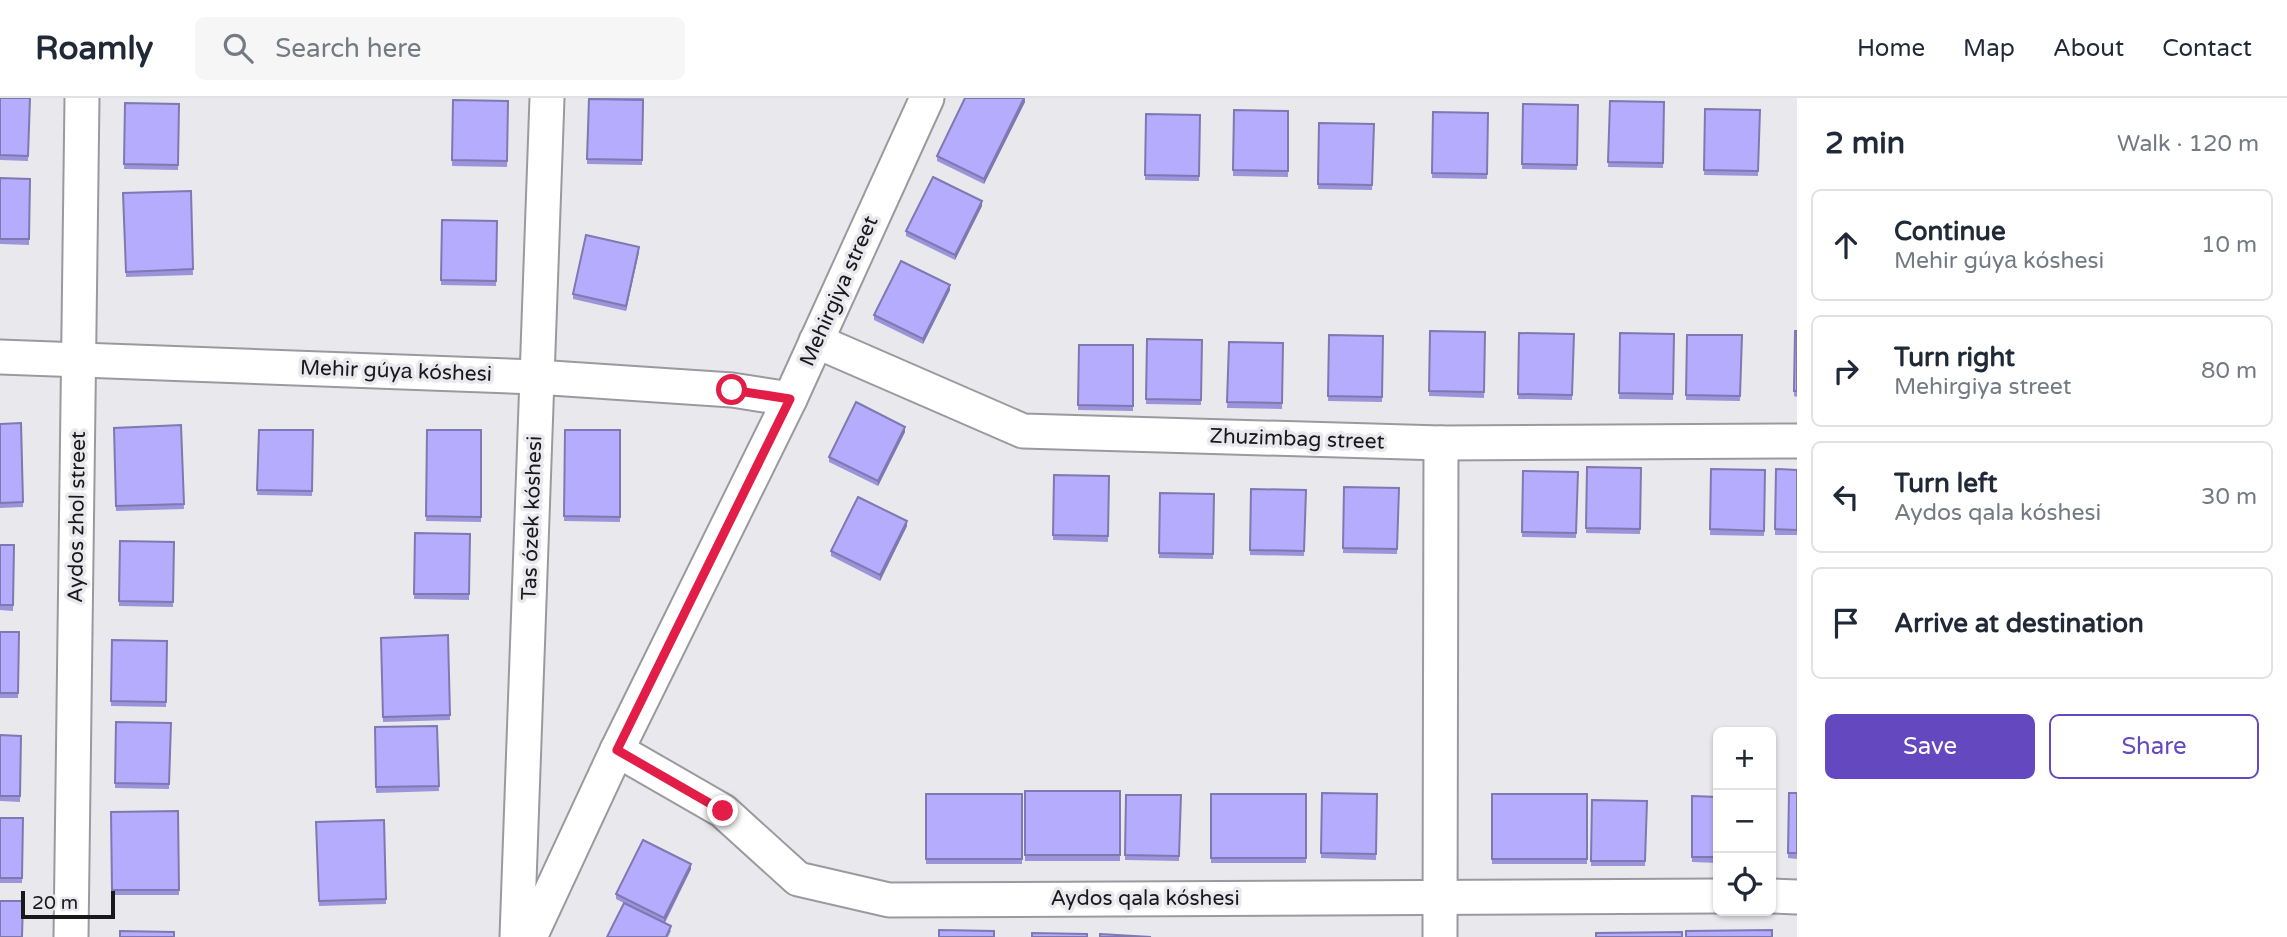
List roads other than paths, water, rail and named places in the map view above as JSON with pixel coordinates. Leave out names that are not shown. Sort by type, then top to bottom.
[{"type":"street","name":"Aydos zhol street","points":[[71,937],[82,98]]},
{"type":"street","name":"Tas ózek kóshesi","points":[[517,937],[547,98]]},
{"type":"street","name":"Mehirgiya street","points":[[530,937],[617,750],[790,399],[927,98]]},
{"type":"street","name":"Zhuzimbag street","points":[[816,341],[1023,431],[1441,443],[1797,441]]},
{"type":"street","name":"Mehir gúyа kóshesi","points":[[0,357],[536,377],[732,390],[790,399]]},
{"type":"street","points":[[1440,937],[1441,443]]},
{"type":"street","name":"Aydos qala kóshesi","points":[[617,750],[723,811],[798,879],[890,900],[1440,895],[1713,896]]},
{"type":"street","points":[[1776,897],[1797,897]]}]
